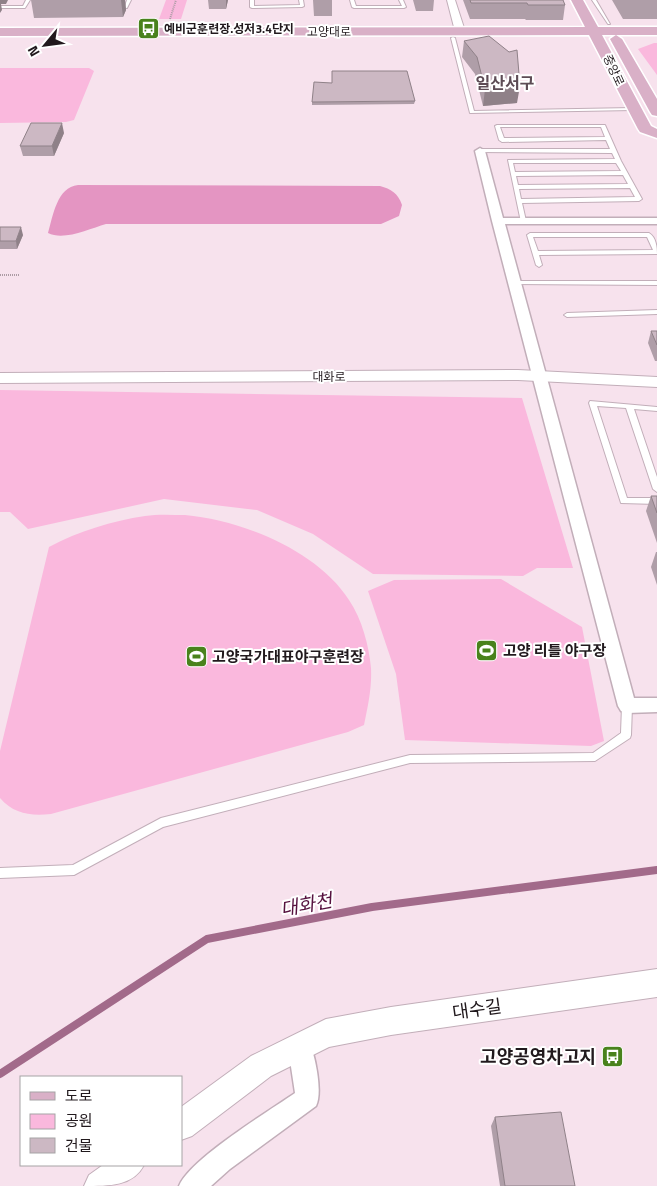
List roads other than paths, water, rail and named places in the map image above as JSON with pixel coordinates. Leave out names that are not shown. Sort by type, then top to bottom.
[{"type":"main road","name":"중앙로","points":[[596,0],[657,112]]},
{"type":"main road","name":"중앙로","points":[[579,2],[633,109],[645,129],[657,134]]},
{"type":"main road","points":[[552,31],[570,28],[577,24],[575,10],[579,2]]},
{"type":"main road","points":[[611,27],[634,26],[657,30]]},
{"type":"main road","name":"고양대로","points":[[0,32],[456,35],[528,38],[596,35],[611,27],[657,30]]},
{"type":"main road","name":"고양대로","points":[[611,27],[657,38]]},
{"type":"main road","name":"고양대로","points":[[0,39],[456,35],[552,31],[596,35]]},
{"type":"main road","points":[[528,38],[540,42],[581,45],[608,57]]},
{"type":"main road","points":[[636,74],[646,67],[638,46],[657,42]]},
{"type":"street","points":[[451,0],[456,35]]},
{"type":"street","points":[[480,152],[627,706],[657,706]]},
{"type":"street","points":[[497,221],[657,221]]},
{"type":"street","name":"대화로","points":[[0,378],[540,376],[657,382]]},
{"type":"street","name":"대수길","points":[[182,1124],[261,1066],[326,1034],[391,1021],[657,983]]},
{"type":"street","points":[[192,1186],[221,1160],[308,1098],[300,1047]]},
{"type":"street","points":[[100,1186],[127,1166]]},
{"type":"lane","points":[[108,6],[126,7],[129,0],[120,0]]},
{"type":"lane","points":[[252,0],[252,7],[302,6],[301,0]]},
{"type":"lane","points":[[352,0],[354,7],[404,7],[401,0]]},
{"type":"lane","points":[[0,2],[27,1],[24,7],[0,7]]},
{"type":"lane","points":[[456,35],[472,112],[633,109]]},
{"type":"lane","points":[[520,201],[639,198],[618,161],[603,126],[497,126],[502,140],[608,138]]},
{"type":"lane","points":[[480,152],[614,151]]},
{"type":"lane","points":[[523,221],[510,161],[618,161]]},
{"type":"lane","points":[[513,174],[625,173]]},
{"type":"lane","points":[[516,187],[632,186]]},
{"type":"lane","points":[[535,253],[657,252],[649,235],[530,235],[535,253],[539,265]]},
{"type":"lane","points":[[514,283],[657,283]]},
{"type":"lane","points":[[567,315],[657,312]]},
{"type":"lane","points":[[657,409],[593,403],[624,502],[657,501]]},
{"type":"lane","points":[[629,406],[657,489]]},
{"type":"lane","points":[[0,873],[74,870],[161,823],[410,759],[595,757],[626,735],[627,706]]},
{"type":"waterway","name":"대화천","points":[[0,1074],[207,939],[372,907],[657,870]]},
{"type":"place","name":"예비군훈련장.성저3.4단지","points":[[148,28]]},
{"type":"place","name":"고양 리틀 야구장","points":[[487,650]]},
{"type":"place","name":"고양국가대표야구훈련장","points":[[196,656]]},
{"type":"place","name":"고양공영차고지","points":[[612,1056]]},
{"type":"district","name":"일산서구","points":[[505,83]]}]
